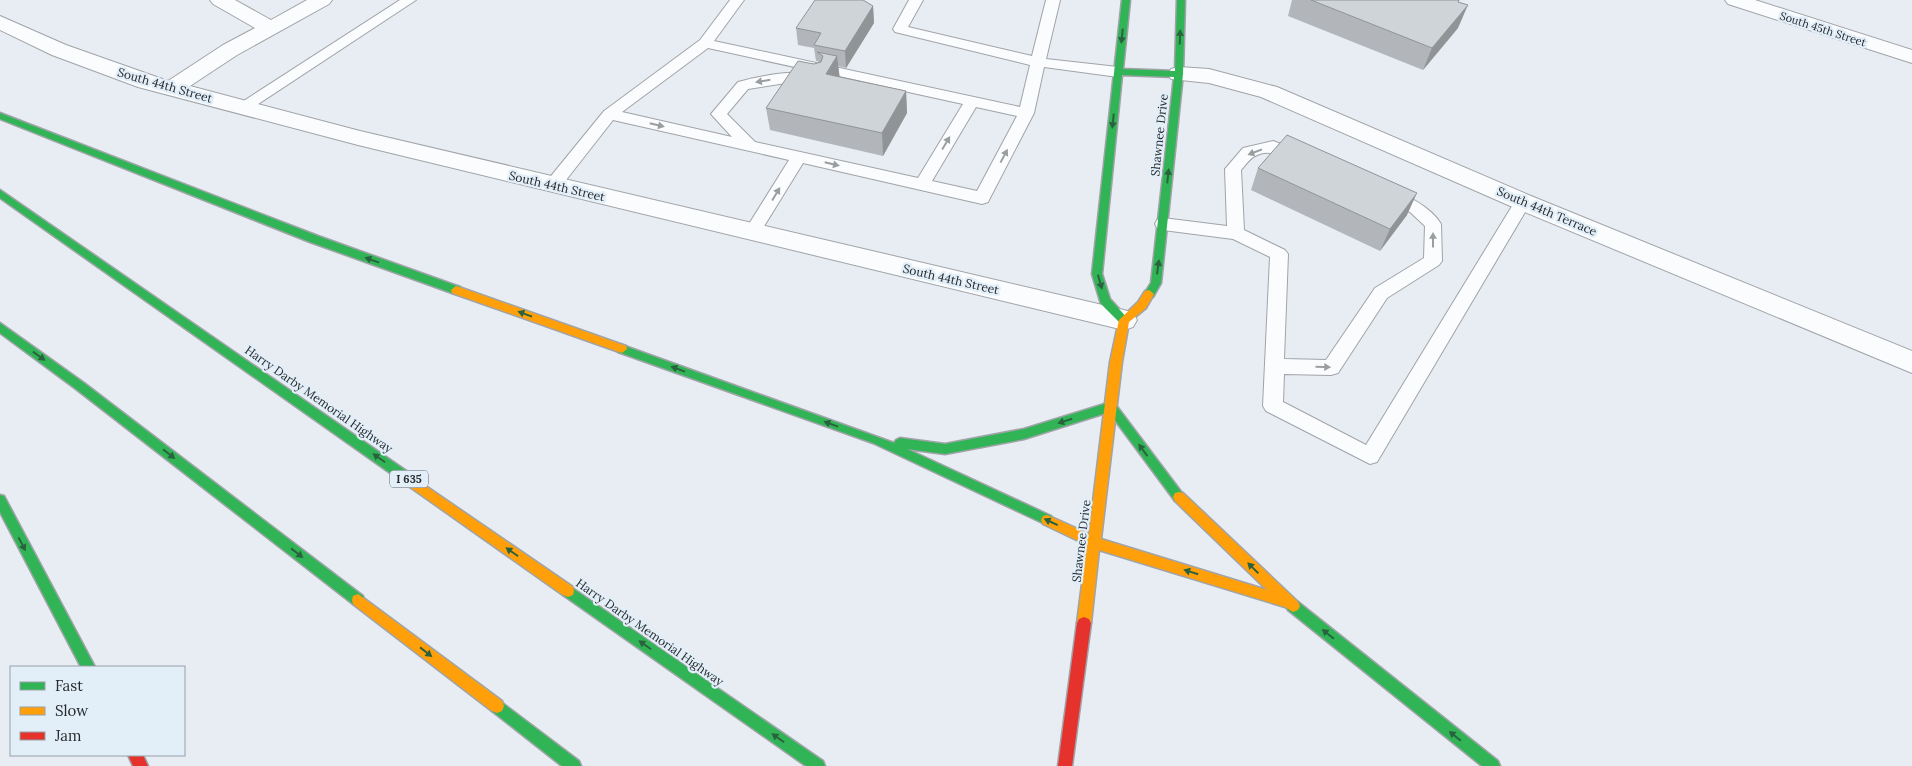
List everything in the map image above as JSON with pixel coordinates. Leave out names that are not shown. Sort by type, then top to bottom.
[{"type":"main road","points":[[1124,320],[1105,301],[1097,274],[1126,0]]},
{"type":"main road","name":"Shawnee Drive","points":[[1065,766],[1095,543],[1116,362],[1124,320],[1142,305],[1156,284],[1179,74],[1181,0]]},
{"type":"main road","points":[[1118,72],[1179,74]]},
{"type":"main road","points":[[0,116],[314,239],[877,440],[1095,543],[1288,602]]},
{"type":"main road","name":"Harry Darby Memorial Highway","points":[[0,193],[818,766]]},
{"type":"main road","points":[[0,327],[80,386],[574,766]]},
{"type":"main road","points":[[877,440],[945,449],[1024,434],[1111,407],[1173,491],[1288,602],[1493,766]]},
{"type":"main road","points":[[0,500],[87,666]]},
{"type":"street","points":[[220,0],[271,28]]},
{"type":"street","points":[[172,88],[230,50],[322,0]]},
{"type":"street","name":"South 45th Street","points":[[1735,0],[1912,57]]},
{"type":"street","name":"South 44th Street","points":[[0,22],[59,50],[146,82],[358,138],[1124,320]]},
{"type":"street","name":"South 44th Terrace","points":[[1179,74],[1209,76],[1269,92],[1523,202],[1912,362]]},
{"type":"lane","points":[[244,107],[409,0]]},
{"type":"lane","points":[[916,0],[900,30],[1038,62],[1118,72]]},
{"type":"lane","points":[[609,114],[982,198],[1026,113],[1053,0]]},
{"type":"lane","points":[[553,185],[609,114],[705,43],[729,2]]},
{"type":"lane","points":[[705,43],[968,107]]},
{"type":"lane","points":[[750,146],[719,114],[743,85],[799,76],[968,107],[1026,113]]},
{"type":"lane","points":[[922,184],[968,107]]},
{"type":"lane","points":[[1236,233],[1233,169],[1249,152],[1273,146],[1318,166]]},
{"type":"lane","points":[[752,232],[799,157]]},
{"type":"lane","points":[[1274,366],[1331,368],[1381,293],[1433,261],[1433,224],[1416,208],[1371,189]]},
{"type":"lane","points":[[1164,224],[1236,233],[1279,254],[1274,406],[1370,456],[1523,202]]},
{"type":"building","points":[[815,0],[863,0],[873,6],[845,51],[814,45],[821,33],[796,28]]},
{"type":"building","points":[[1311,0],[1459,0],[1458,2],[1468,5],[1432,48]]},
{"type":"building","points":[[817,52],[837,56],[826,74],[906,91],[882,133],[766,108],[798,61],[814,64],[821,62],[823,56]]},
{"type":"building","points":[[1287,135],[1417,193],[1390,229],[1258,168]]},
{"type":"traffic: fast","points":[[1124,320],[1105,301],[1097,274],[1126,0]]},
{"type":"traffic: fast","points":[[1149,294],[1156,283],[1179,74],[1181,0]]},
{"type":"traffic: fast","points":[[1118,72],[1179,74]]},
{"type":"traffic: fast","points":[[0,116],[314,239],[456,290]]},
{"type":"traffic: fast","points":[[0,193],[414,483]]},
{"type":"traffic: fast","points":[[0,327],[80,386],[358,600]]},
{"type":"traffic: fast","points":[[622,349],[877,440],[1047,520]]},
{"type":"traffic: fast","points":[[900,443],[945,449],[1024,434],[1111,407],[1179,497]]},
{"type":"traffic: fast","points":[[0,500],[87,666]]},
{"type":"traffic: fast","points":[[568,591],[818,766]]},
{"type":"traffic: fast","points":[[1293,606],[1493,766]]},
{"type":"traffic: fast","points":[[497,706],[574,766]]},
{"type":"traffic: slow","points":[[456,290],[622,349]]},
{"type":"traffic: slow","points":[[1084,623],[1116,362],[1124,320],[1142,305],[1149,294]]},
{"type":"traffic: slow","points":[[414,483],[568,591]]},
{"type":"traffic: slow","points":[[1179,497],[1293,606]]},
{"type":"traffic: slow","points":[[1047,520],[1095,543],[1288,602]]},
{"type":"traffic: slow","points":[[358,600],[497,706]]},
{"type":"traffic: jam","points":[[1065,766],[1084,623]]},
{"type":"traffic: jam","points":[[136,756],[141,766]]}]
